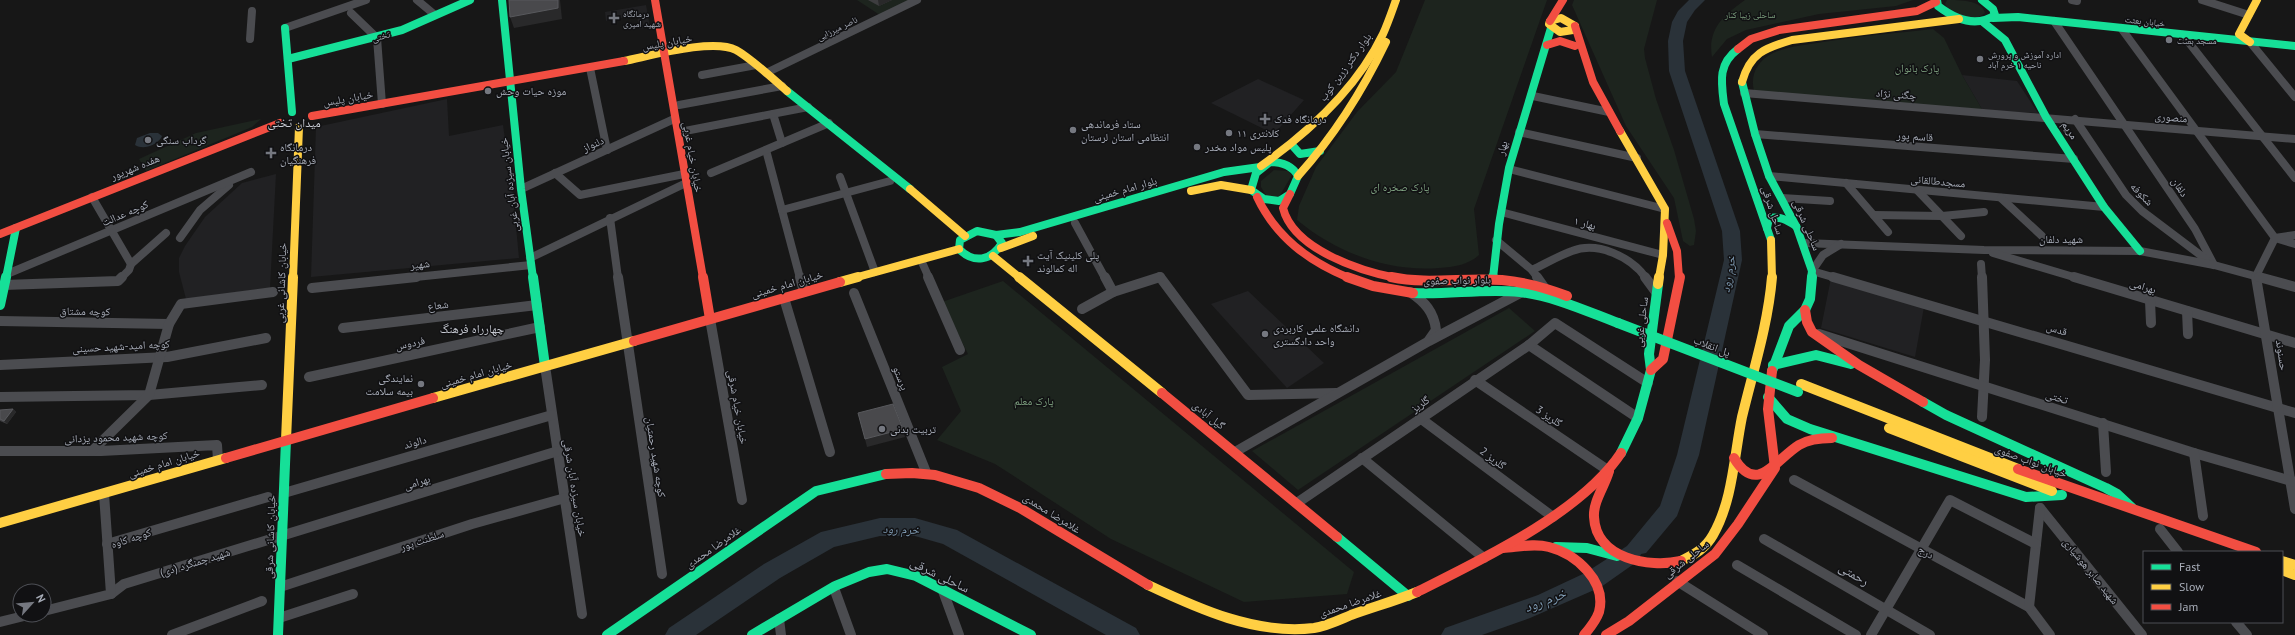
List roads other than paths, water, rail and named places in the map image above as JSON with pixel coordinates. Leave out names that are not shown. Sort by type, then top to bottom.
[{"type":"main road","name":"تختی","points":[[288,59],[377,38],[402,30],[470,0]]},
{"type":"main road","name":"خیابان سیزده آبان غربی","points":[[502,0],[521,189],[545,366]]},
{"type":"main road","name":"خیابان خیام غربی","points":[[655,0],[674,119],[710,319]]},
{"type":"main road","name":"بلوار دکتر زرین کوب","points":[[1260,167],[1292,145],[1330,109],[1381,39],[1396,0]]},
{"type":"main road","name":"بلوار دکتر زرین کوب","points":[[1298,176],[1320,151],[1354,95],[1375,65],[1405,0]]},
{"type":"main road","name":"ساحلی غربی","points":[[1501,548],[1553,517],[1609,471],[1624,448],[1638,418],[1651,370],[1649,354],[1656,292],[1663,255],[1665,209],[1637,158],[1609,112],[1594,82],[1563,0]]},
{"type":"main road","name":"بهار","points":[[1493,279],[1496,240],[1509,169],[1519,132],[1533,96],[1552,26],[1563,0]]},
{"type":"main road","points":[[1936,1],[1942,11],[1959,19],[1983,22],[1993,9],[1982,0]]},
{"type":"main road","points":[[2250,42],[2239,34],[2257,0]]},
{"type":"main road","name":"ساحل شرقی","points":[[1621,558],[1647,566],[1670,565],[1701,552],[1714,532],[1724,513],[1734,458],[1770,301],[1774,272],[1774,254],[1758,199],[1734,133],[1723,96],[1721,78],[1722,67],[1729,56],[1752,39],[1772,32],[1916,11],[1936,1]]},
{"type":"main road","name":"خیابان بعثت","points":[[1993,9],[2018,17],[2295,46]]},
{"type":"main road","name":"خیابان بعثت","points":[[1993,9],[2295,40]]},
{"type":"main road","points":[[1561,18],[1573,24],[1569,32],[1552,26],[1561,18]]},
{"type":"main road","name":"ساحلی شرقی","points":[[1611,634],[1715,554],[1738,524],[1775,468],[1768,397],[1773,365],[1789,326],[1805,310],[1810,299],[1812,271],[1804,243],[1770,176],[1755,134],[1742,81],[1747,64],[1755,55],[1777,44],[1809,37],[1959,19]]},
{"type":"main road","name":"مریم","points":[[1983,22],[2005,40],[2046,117],[2104,207],[2140,251]]},
{"type":"main road","points":[[1552,26],[1583,54]]},
{"type":"main road","points":[[285,28],[292,112]]},
{"type":"main road","points":[[1547,45],[1560,41],[1575,46]]},
{"type":"main road","name":"خیابان پلیس","points":[[312,116],[705,47],[726,47],[736,50],[756,65],[829,123],[965,236]]},
{"type":"main road","points":[[307,111],[312,114],[312,116],[309,121],[299,127],[287,128],[280,123],[281,118],[292,112],[307,111]]},
{"type":"main road","name":"هفده شهریور","points":[[0,234],[280,123]]},
{"type":"main road","name":"خیابان کاشانی غربی","points":[[286,441],[299,127]]},
{"type":"main road","points":[[1292,145],[1294,151],[1298,154],[1306,156],[1320,151]]},
{"type":"main road","points":[[1270,162],[1283,163],[1293,168],[1298,176],[1290,194],[1275,201],[1254,193],[1251,186],[1260,167],[1270,162]]},
{"type":"main road","name":"بلوار امام خمینی","points":[[996,235],[1020,232],[1224,172],[1260,167]]},
{"type":"main road","name":"بلوار امام خمینی","points":[[1001,248],[1074,222],[1215,184],[1237,185],[1254,193]]},
{"type":"main road","name":"بلوار نواب صفوی","points":[[1254,193],[1264,215],[1280,235],[1309,259],[1353,278],[1408,292],[1436,295],[1508,291],[1522,292],[1620,319]]},
{"type":"main road","name":"بلوار نواب صفوی","points":[[1290,194],[1283,207],[1286,217],[1298,234],[1317,249],[1359,268],[1410,281],[1433,282],[1493,279],[1544,287],[1620,319]]},
{"type":"main road","points":[[1758,199],[1764,206],[1778,212],[1783,211],[1783,200]]},
{"type":"main road","points":[[1767,228],[1769,218],[1774,216],[1789,220],[1797,228]]},
{"type":"main road","points":[[1651,370],[1663,359],[1680,275],[1677,251],[1665,219]]},
{"type":"main road","points":[[0,305],[16,228]]},
{"type":"main road","points":[[977,231],[996,235],[1002,243],[1001,248],[993,256],[987,259],[972,259],[966,257],[959,249],[960,240],[977,231]]},
{"type":"main road","name":"خیابان امام خمینی","points":[[0,523],[804,292],[959,249]]},
{"type":"main road","name":"گیل آبادی","points":[[993,256],[1235,452],[1408,596]]},
{"type":"main road","points":[[1805,310],[1807,322],[1812,332],[1859,365],[1946,415],[2106,488],[2117,494],[2137,512]]},
{"type":"main road","name":"پل انقلاب","points":[[1620,319],[1800,388]]},
{"type":"main road","points":[[1773,365],[1816,356],[1859,365]]},
{"type":"main road","name":"خیابان نواب صفوی","points":[[1800,388],[2011,477],[2066,496],[2026,497],[2006,491]]},
{"type":"main road","name":"خیابان نواب صفوی","points":[[1800,388],[1992,460],[2137,512],[2253,551]]},
{"type":"main road","points":[[1768,397],[1781,414],[1795,423],[1837,437],[2006,491],[2018,487],[2018,483],[2011,477]]},
{"type":"main road","points":[[1734,458],[1736,464],[1747,473],[1761,474],[1775,468],[1794,449],[1804,442],[1837,437]]},
{"type":"main road","name":"خیابان کاشانی شرقی","points":[[278,635],[286,441]]},
{"type":"main road","points":[[1609,471],[1608,484],[1595,504],[1595,527],[1605,543],[1621,558]]},
{"type":"main road","name":"غلامرضا محمدی","points":[[607,635],[816,491],[853,480],[892,472],[926,472],[954,477],[994,491],[1116,568],[1161,592],[1239,621],[1274,629],[1310,629],[1408,596],[1501,548]]},
{"type":"main road","points":[[2156,528],[2175,534]]},
{"type":"main road","points":[[2205,544],[2224,551]]},
{"type":"main road","points":[[1549,547],[1566,554],[1592,575],[1598,589],[1600,609],[1597,618],[1584,635]]},
{"type":"main road","points":[[1501,548],[1587,548],[1621,558]]},
{"type":"main road","points":[[2283,561],[2295,565]]},
{"type":"main road","name":"ساحلی شرقی","points":[[752,635],[834,588],[862,576],[888,570],[901,570],[1030,635]]},
{"type":"main road","points":[[2283,570],[2295,575]]},
{"type":"street","points":[[285,28],[366,0]]},
{"type":"street","points":[[417,0],[435,15]]},
{"type":"street","name":"ناصر میرزایی","points":[[766,73],[917,0]]},
{"type":"street","points":[[2202,0],[2249,15]]},
{"type":"street","points":[[250,39],[252,11]]},
{"type":"street","points":[[351,13],[377,38],[382,104]]},
{"type":"street","name":"دلفان","points":[[2054,21],[2195,229],[2214,265]]},
{"type":"street","points":[[2121,28],[2198,130],[2275,238],[2295,244]]},
{"type":"street","points":[[2183,35],[2265,137],[2295,178]]},
{"type":"street","points":[[2250,42],[2295,97]]},
{"type":"street","points":[[702,75],[756,65]]},
{"type":"street","points":[[590,68],[607,150]]},
{"type":"street","points":[[679,105],[782,86]]},
{"type":"street","name":"چگنی نژاد","points":[[1744,93],[2046,117]]},
{"type":"street","points":[[1533,96],[1609,112]]},
{"type":"street","points":[[685,131],[808,107]]},
{"type":"street","points":[[773,114],[782,143]]},
{"type":"street","name":"منصوری","points":[[2046,117],[2295,140]]},
{"type":"street","name":"دلنواز","points":[[521,189],[674,119]]},
{"type":"street","name":"شکوفه","points":[[2075,119],[2126,195],[2142,211],[2214,265]]},
{"type":"street","points":[[710,173],[829,123]]},
{"type":"street","points":[[1519,132],[1637,158]]},
{"type":"street","name":"قاسم پور","points":[[1755,134],[2074,159]]},
{"type":"street","points":[[766,150],[804,292]]},
{"type":"street","points":[[1509,169],[1665,209]]},
{"type":"street","name":"کوچه عدالت","points":[[7,274],[251,172],[224,188],[200,210],[180,238]]},
{"type":"street","points":[[555,173],[580,195],[685,178]]},
{"type":"street","name":"مسجدطالقانی","points":[[1770,176],[2104,207]]},
{"type":"street","points":[[840,177],[875,272]]},
{"type":"street","points":[[531,261],[685,178]]},
{"type":"street","points":[[782,210],[890,180]]},
{"type":"street","points":[[1846,183],[1888,232]]},
{"type":"street","points":[[1917,190],[1961,236]]},
{"type":"street","points":[[92,197],[131,264]]},
{"type":"street","points":[[2001,198],[2042,236]]},
{"type":"street","points":[[1783,200],[1830,201]]},
{"type":"street","name":"بهار ۱","points":[[1501,212],[1663,255]]},
{"type":"street","points":[[1874,215],[1942,216],[1984,212]]},
{"type":"street","name":"کوچه شهید رحمتیان","points":[[610,218],[626,343],[662,574]]},
{"type":"street","points":[[1074,222],[1113,292]]},
{"type":"street","points":[[4,285],[118,280],[129,270],[131,264],[166,233]]},
{"type":"street","points":[[2275,238],[2295,235]]},
{"type":"street","points":[[2256,276],[2275,238]]},
{"type":"street","points":[[1496,240],[1532,270],[1544,287]]},
{"type":"street","name":"شهید دلفان","points":[[1804,243],[1984,250],[2140,251],[2214,265],[2295,287]]},
{"type":"street","points":[[1812,271],[1824,256],[1841,244]]},
{"type":"street","points":[[1532,270],[1573,250],[1596,248],[1618,254],[1638,267],[1656,292]]},
{"type":"street","name":"بهرامی","points":[[1984,250],[2150,301],[2295,343]]},
{"type":"street","points":[[921,260],[960,350]]},
{"type":"street","name":"شهیر","points":[[312,288],[531,261]]},
{"type":"street","points":[[1981,264],[1985,320],[1985,388],[1982,417]]},
{"type":"street","name":"قدس","points":[[1812,271],[1985,320],[2295,412]]},
{"type":"street","name":"حسنوند","points":[[2256,276],[2278,407],[2293,481],[2295,509]]},
{"type":"street","points":[[1082,309],[1113,292],[1160,277],[1248,395],[1337,393]]},
{"type":"street","points":[[92,451],[152,394],[169,324],[181,304],[273,292]]},
{"type":"street","points":[[1408,292],[1420,298],[1434,316],[1436,330],[1429,341]]},
{"type":"street","points":[[1235,452],[1429,341],[1522,292]]},
{"type":"street","name":"پرستو","points":[[854,293],[926,472]]},
{"type":"street","points":[[784,298],[830,452]]},
{"type":"street","points":[[2150,301],[2151,323]]},
{"type":"street","name":"شعاع","points":[[343,328],[537,305]]},
{"type":"street","points":[[2187,311],[2188,334]]},
{"type":"street","name":"خیابان خیام شرقی","points":[[710,319],[742,500]]},
{"type":"street","name":"کوچه مشتاق","points":[[0,321],[169,324]]},
{"type":"street","name":"گلریز","points":[[1297,503],[1475,380],[1529,345],[1555,323],[1648,383]]},
{"type":"street","name":"فردوس","points":[[309,377],[540,327]]},
{"type":"street","name":"تختی","points":[[1812,332],[2194,453],[2293,481]]},
{"type":"street","name":"کوچه امید-شهید حسینی","points":[[0,365],[161,357],[266,338]]},
{"type":"street","points":[[1529,345],[1638,418]]},
{"type":"street","name":"خیابان سیزده آبان شرقی","points":[[545,366],[582,614]]},
{"type":"street","name":"گلریز 3","points":[[1475,380],[1609,471]]},
{"type":"street","points":[[0,396],[152,394],[262,385]]},
{"type":"street","name":"دالوند","points":[[284,492],[552,415]]},
{"type":"street","name":"گلریز 2","points":[[1420,418],[1553,517]]},
{"type":"street","points":[[2103,423],[2106,472]]},
{"type":"street","name":"کوچه شهید محمود یزدانی","points":[[0,451],[92,451],[217,445],[218,460]]},
{"type":"street","name":"بهرامی","points":[[283,536],[558,451]]},
{"type":"street","points":[[2194,453],[2203,516]]},
{"type":"street","points":[[1362,458],[1484,558]]},
{"type":"street","name":"درج","points":[[1794,480],[2029,607],[2050,635]]},
{"type":"street","points":[[104,494],[107,544]]},
{"type":"street","name":"کوچه کاوه","points":[[111,594],[107,544],[268,497]]},
{"type":"street","name":"سلطنت پور","points":[[280,587],[472,524],[565,498]]},
{"type":"street","points":[[1871,635],[1950,500],[2036,544],[2029,607]]},
{"type":"street","name":"شهید صابر هوشیاری","points":[[2036,544],[2040,508],[2142,635]]},
{"type":"street","points":[[2156,528],[2177,551]]},
{"type":"street","name":"شهید چمنگرد (دی)","points":[[111,594],[124,584],[283,536]]},
{"type":"street","name":"رحمتی","points":[[1764,539],[1886,608],[1930,635]]},
{"type":"street","points":[[1737,565],[1856,635]]},
{"type":"street","points":[[1677,582],[1763,635]]},
{"type":"street","points":[[834,588],[851,635]]},
{"type":"street","points":[[943,591],[959,635]]},
{"type":"street","points":[[52,609],[111,594]]},
{"type":"street","points":[[279,618],[353,594]]},
{"type":"street","points":[[172,635],[262,600]]},
{"type":"street","points":[[0,622],[12,619]]},
{"type":"street","points":[[779,619],[782,635]]},
{"type":"street","points":[[2237,623],[2247,635]]},
{"type":"waterway","name":"خرم رود","points":[[1638,546],[1669,510],[1688,455],[1733,260],[1731,231],[1677,71],[1676,41],[1679,22],[1683,14],[1698,0]]},
{"type":"waterway","name":"خرم رود","points":[[677,635],[772,571],[829,539],[880,527],[915,527],[949,537],[1128,635]]},
{"type":"waterway","name":"خرم رود","points":[[1453,635],[1546,602],[1593,580],[1613,568],[1630,554]]},
{"type":"place","name":"درمانگاه شهید امیری","points":[[614,18]]},
{"type":"place","name":"مسجد بعثت","points":[[2169,40]]},
{"type":"place","name":"اداره آموزش و پرورش ناحیه ۱ خرم آباد","points":[[1980,59]]},
{"type":"place","name":"موزه حیات وحش","points":[[488,91]]},
{"type":"place","name":"درمانگاه فدک","points":[[1265,119]]},
{"type":"place","name":"ستاد فرماندهی انتظامی استان لرستان","points":[[1073,130]]},
{"type":"place","name":"کلانتری ۱۱","points":[[1229,133]]},
{"type":"place","name":"گرداب سنگی","points":[[148,140]]},
{"type":"place","name":"پلیس مواد مخدر","points":[[1197,147]]},
{"type":"place","name":"درمانگاه فرهنگیان","points":[[271,153]]},
{"type":"place","name":"پلی کلینیک آیت اله کمالوند","points":[[1028,261]]},
{"type":"place","name":"دانشگاه علمی کاربردی واحد دادگستری","points":[[1265,334]]},
{"type":"place","name":"نمایندگی بیمه سلامت","points":[[421,384]]},
{"type":"place","name":"تربیت بدنی","points":[[882,429]]},
{"type":"district","name":"میدان تختی","points":[[294,122]]},
{"type":"district","name":"چهارراه فرهنگ","points":[[472,328]]},
{"type":"park label","name":"ساحلی زیبا کنار","points":[[1750,14]]},
{"type":"park label","name":"پارک بانوان","points":[[1917,68]]},
{"type":"park label","name":"پارک صخره ای","points":[[1400,187]]},
{"type":"park label","name":"پارک معلم","points":[[1034,401]]}]
